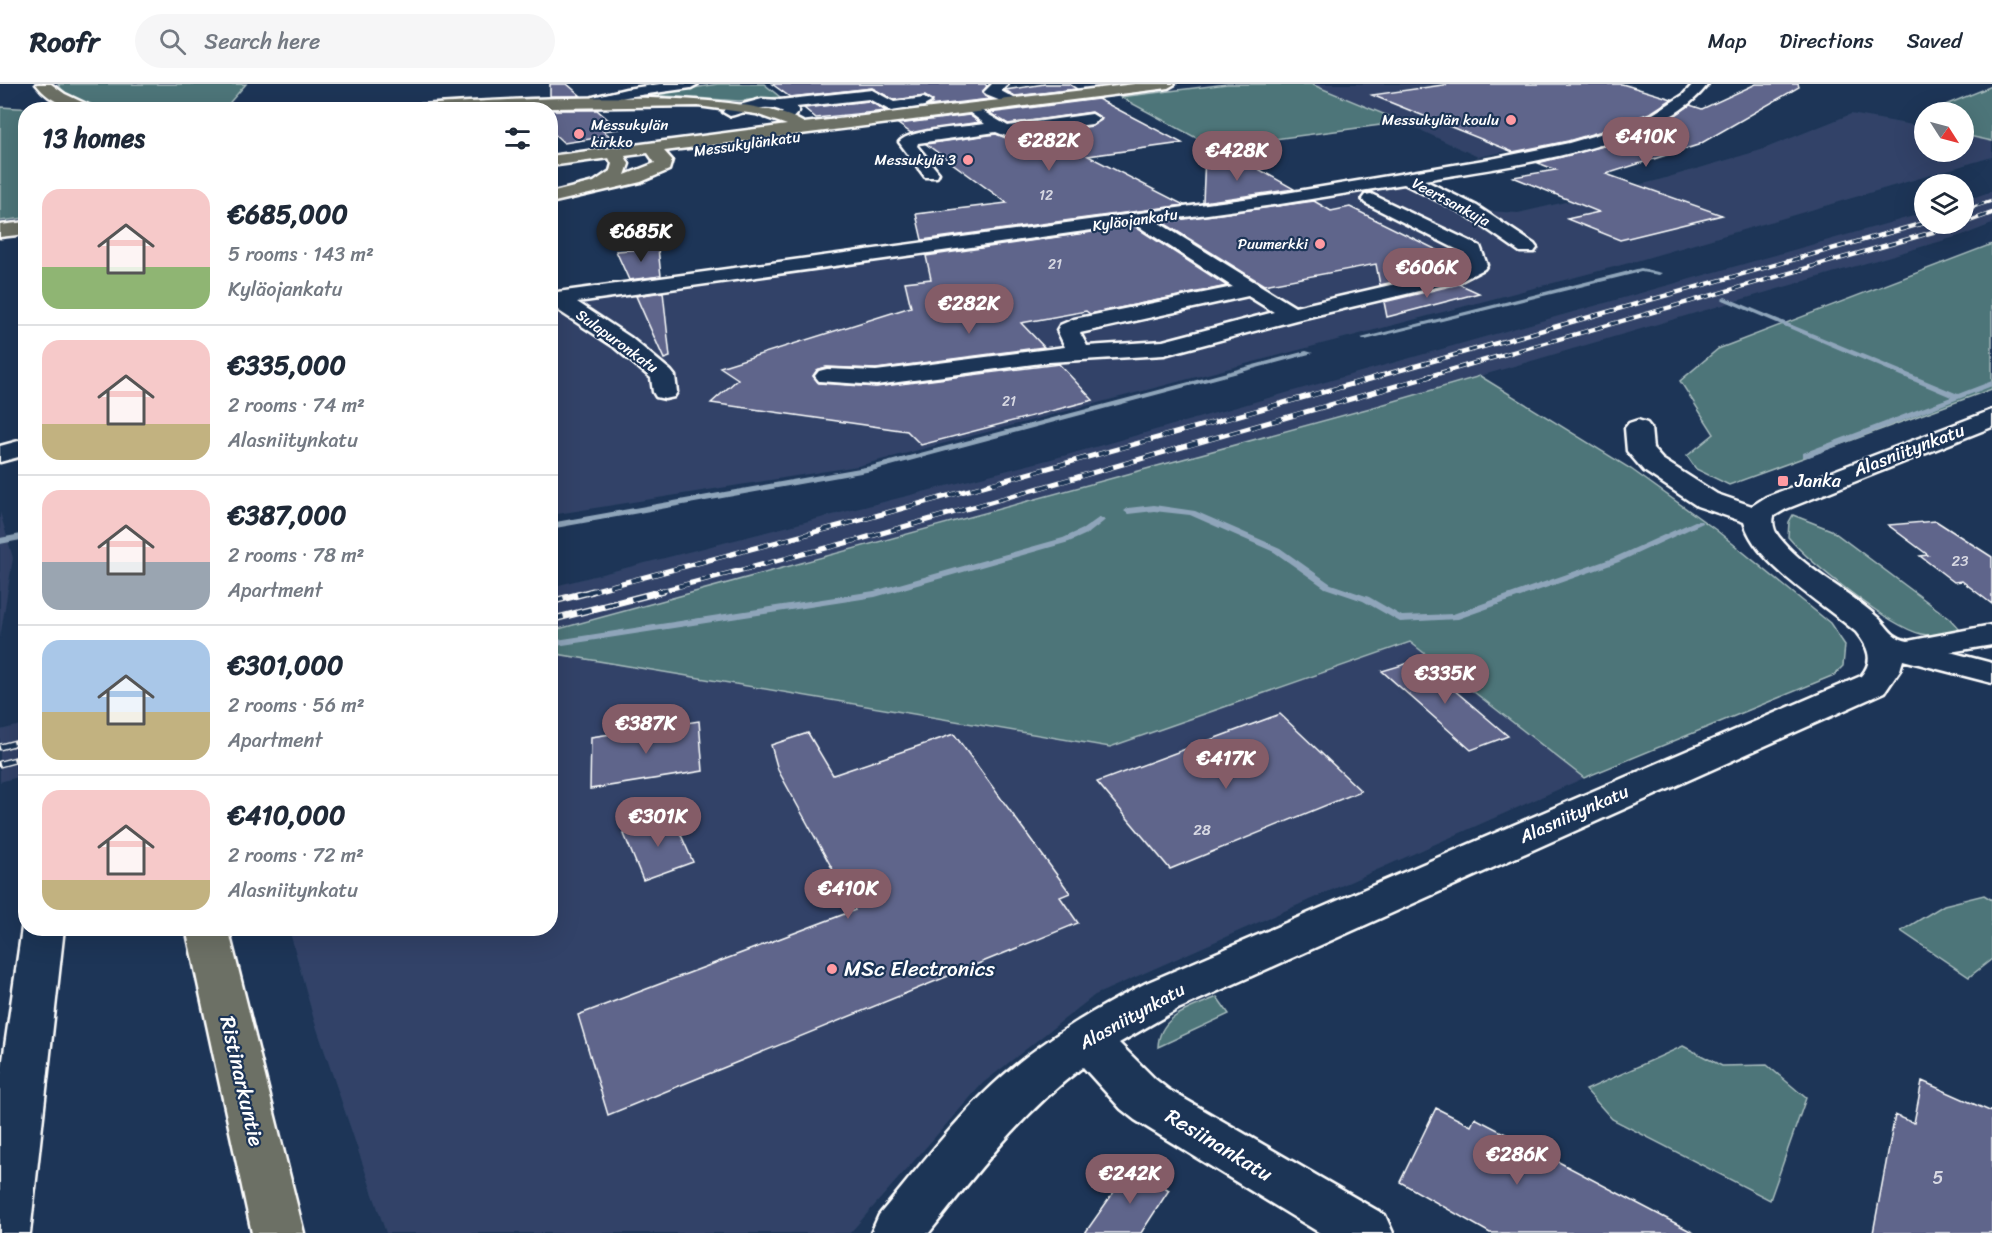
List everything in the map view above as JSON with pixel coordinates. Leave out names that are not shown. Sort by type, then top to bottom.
[{"type":"main road","points":[[42,84],[52,93],[69,102]]},
{"type":"main road","name":"Messukylänkatu","points":[[558,168],[657,152],[783,120],[807,132],[902,123],[943,113],[1168,84]]},
{"type":"main road","points":[[558,102],[638,101],[736,110],[762,122],[783,120]]},
{"type":"main road","points":[[558,196],[650,174],[663,166],[664,160],[657,152]]},
{"type":"main road","points":[[595,186],[617,177],[622,171],[619,157]]},
{"type":"main road","name":"Messukylänkatu","points":[[558,161],[619,157]]},
{"type":"main road","points":[[0,231],[18,229]]},
{"type":"main road","name":"Ristinarkuntie","points":[[209,936],[278,1233]]},
{"type":"street","points":[[598,100],[626,93],[691,84]]},
{"type":"street","points":[[1001,84],[991,92],[1016,103]]},
{"type":"street","name":"Kyläojankatu","points":[[558,298],[1280,199],[1536,155],[1616,134],[1658,117],[1688,98],[1701,84]]},
{"type":"street","points":[[907,91],[943,113]]},
{"type":"street","points":[[783,120],[872,93],[891,107],[924,102]]},
{"type":"street","points":[[783,120],[833,101]]},
{"type":"street","points":[[736,110],[766,103],[783,120]]},
{"type":"street","points":[[972,109],[1006,131],[1092,119]]},
{"type":"street","points":[[931,173],[907,142],[914,139],[999,127]]},
{"type":"street","name":"Veertsankuja","points":[[1404,177],[1471,210],[1527,248]]},
{"type":"street","points":[[827,376],[876,378],[1079,353],[1164,348],[1292,314],[1454,278],[1477,265],[1473,250],[1371,199]]},
{"type":"street","points":[[1138,219],[1292,314]]},
{"type":"street","points":[[1079,353],[1068,330],[1082,324],[1252,289]]},
{"type":"street","name":"Sulapuronkatu","points":[[558,302],[622,342],[663,376],[665,392]]},
{"type":"street","name":"Alasniitynkatu","points":[[1759,518],[1764,510],[1776,503],[1992,418]]},
{"type":"street","points":[[1638,428],[1637,441],[1640,451],[1653,465],[1707,500],[1759,518],[1757,524],[1760,534],[1774,550],[1894,647],[1992,673]]},
{"type":"street","points":[[0,454],[18,449]]},
{"type":"street","points":[[1894,647],[1992,636]]},
{"type":"street","name":"Alasniitynkatu","points":[[897,1233],[1008,1103],[1040,1073],[1086,1039],[1162,996],[1859,691],[1873,684],[1882,674],[1894,647]]},
{"type":"street","points":[[4,1233],[43,936]]},
{"type":"street","name":"Resiinankatu","points":[[1086,1039],[1138,1095],[1152,1105],[1367,1233]]},
{"type":"shaded area","name":"Messukylän koulu","points":[[1311,84],[1632,84],[1625,90],[1669,97],[1570,139],[1478,157],[1403,122]]},
{"type":"shaded area","points":[[1851,114],[1914,125],[1914,162],[1974,162],[1974,137],[1992,141],[1992,157],[1934,174],[1914,174],[1914,180],[1633,262],[858,466],[558,514],[558,305],[972,250],[1429,179],[1490,211],[1518,213],[1655,181],[1761,150]]},
{"type":"shaded area","points":[[1992,191],[1992,224],[1974,231],[1974,197]]},
{"type":"shaded area","points":[[1914,216],[1914,234],[1966,234],[1374,407],[558,629],[558,585],[1063,456]]},
{"type":"shaded area","points":[[0,512],[13,558],[0,638]]},
{"type":"shaded area","points":[[1410,642],[1584,778],[1095,995],[983,1083],[850,1233],[386,1233],[314,1020],[291,936],[558,936],[558,654],[1110,747]]},
{"type":"shaded area","points":[[18,726],[18,777],[0,782],[0,730]]},
{"type":"green space","points":[[58,84],[246,84],[230,102],[84,102],[62,90]]},
{"type":"green space","points":[[718,84],[764,84],[780,97],[739,101],[650,95]]},
{"type":"green space","points":[[1227,84],[1311,84],[1403,122],[1213,147],[1120,97]]},
{"type":"green space","points":[[1992,86],[1992,141],[1974,137],[1974,102],[1953,102]]},
{"type":"green space","points":[[0,107],[18,108],[18,219],[0,221]]},
{"type":"green space","points":[[1992,244],[1992,389],[1729,485],[1696,469],[1687,456],[1714,434],[1680,381],[1718,349]]},
{"type":"green space","points":[[1480,376],[1631,469],[1716,530],[1830,623],[1845,645],[1843,666],[1834,675],[1584,778],[1410,642],[1110,747],[558,654],[558,629],[1374,407]]},
{"type":"green space","points":[[1793,515],[1831,530],[1949,618],[1962,632],[1921,634],[1907,629],[1871,607],[1831,577],[1788,537],[1789,522]]},
{"type":"green space","points":[[1984,895],[1992,900],[1992,959],[1969,977],[1901,931],[1944,905]]},
{"type":"green space","points":[[1217,997],[1229,1014],[1158,1047],[1164,1027],[1170,1020],[1178,1014]]},
{"type":"green space","points":[[1683,1046],[1722,1066],[1767,1065],[1806,1098],[1770,1200],[1612,1119],[1586,1090]]},
{"type":"building","points":[[550,84],[567,84],[581,96],[550,96]]},
{"type":"building","points":[[772,84],[985,84],[987,86],[982,93],[990,99],[928,106],[933,101],[925,96],[894,100],[872,88],[790,97]]},
{"type":"building","points":[[1045,84],[1069,84],[1077,89],[1015,96],[1005,90]]},
{"type":"building","name":"Messukylän koulu","points":[[1450,84],[1622,84],[1672,99],[1652,112],[1609,129],[1568,141],[1513,152],[1372,95]]},
{"type":"building","points":[[1756,84],[1798,84],[1799,87],[1698,145],[1606,174],[1722,215],[1620,240],[1567,219],[1599,212],[1513,177],[1556,170],[1538,163],[1618,142],[1656,127],[1690,105],[1702,109]]},
{"type":"building","points":[[1098,99],[1182,143],[1088,156],[1184,205],[922,240],[916,214],[1007,203],[926,144],[996,134],[1006,138],[1092,126],[1102,118],[1092,112],[1008,124],[989,113]]},
{"type":"building","points":[[869,101],[886,111],[816,118],[804,108]]},
{"type":"building","name":"Messukylän kirkko","points":[[558,110],[597,110],[619,129],[603,131],[610,136],[564,143],[558,137]]},
{"type":"building","points":[[969,115],[979,122],[911,133],[898,124]]},
{"type":"building","points":[[1205,155],[1234,170],[1255,167],[1294,189],[1203,202]]},
{"type":"building","name":"Puumerkki","points":[[1314,201],[1331,211],[1350,207],[1445,254],[1410,261],[1435,272],[1380,285],[1376,264],[1264,285],[1162,222]]},
{"type":"building","points":[[1134,226],[1227,286],[1090,314],[1086,311],[1021,323],[1044,347],[876,369],[826,367],[817,370],[813,376],[819,383],[876,387],[1059,364],[1093,400],[921,445],[907,431],[711,403],[738,379],[720,367],[911,307],[905,282],[931,279],[926,256]]},
{"type":"building","points":[[658,248],[661,276],[629,280],[616,251]]},
{"type":"building","points":[[1459,284],[1479,293],[1387,317],[1384,302]]},
{"type":"building","points":[[663,292],[670,357],[664,359],[636,296]]},
{"type":"building","points":[[1936,521],[1992,557],[1992,604],[1962,581],[1954,582],[1920,556],[1928,555],[1888,525]]},
{"type":"building","points":[[1419,660],[1508,736],[1471,750],[1382,671]]},
{"type":"building","points":[[1280,714],[1361,791],[1170,869],[1097,782]]},
{"type":"building","points":[[699,721],[703,771],[590,789],[591,737]]},
{"type":"building","name":"MSc Electronics","points":[[808,733],[833,775],[954,734],[1070,893],[1060,897],[1078,923],[608,1115],[578,1015],[855,910],[778,770],[771,745]]},
{"type":"building","points":[[673,817],[693,862],[643,880],[624,834]]},
{"type":"building","points":[[1922,1081],[1992,1112],[1992,1233],[1873,1233],[1895,1115],[1914,1123]]},
{"type":"building","points":[[1436,1108],[1471,1126],[1475,1118],[1694,1233],[1490,1233],[1400,1182]]},
{"type":"building","points":[[1132,1166],[1169,1190],[1141,1233],[1085,1233]]},
{"type":"waterway","points":[[1365,338],[1641,270],[1659,273]]},
{"type":"waterway","points":[[1725,299],[1777,322]]},
{"type":"waterway","points":[[1781,323],[1958,397]]},
{"type":"waterway","points":[[558,525],[872,468],[1309,353]]},
{"type":"waterway","points":[[1958,397],[1992,383]]},
{"type":"waterway","points":[[1806,455],[1958,397]]},
{"type":"waterway","points":[[1128,511],[1154,508],[1192,513],[1277,550],[1328,586],[1366,599],[1400,619],[1454,617],[1616,560],[1698,523]]},
{"type":"waterway","points":[[558,643],[875,594],[1066,540],[1086,531],[1100,520]]},
{"type":"waterway","points":[[0,541],[18,538]]},
{"type":"railway","points":[[1974,207],[1992,201]]},
{"type":"railway","points":[[1974,219],[1992,213]]},
{"type":"railway","points":[[1376,377],[1914,226]]},
{"type":"railway","points":[[1426,377],[1926,234]]},
{"type":"railway","points":[[588,592],[857,521],[1381,376]]},
{"type":"railway","points":[[657,592],[861,539],[1431,376]]},
{"type":"railway","points":[[558,600],[593,591]]},
{"type":"railway","points":[[558,618],[663,591]]},
{"type":"railway","points":[[0,747],[18,742]]},
{"type":"railway","points":[[0,764],[18,759]]},
{"type":"place","name":"Messukylän koulu","points":[[1511,120]]},
{"type":"place","name":"Messukylän kirkko","points":[[579,134]]},
{"type":"place","name":"Messukylä 3","points":[[968,160]]},
{"type":"place","name":"Puumerkki","points":[[1320,244]]},
{"type":"place","name":"Janka","points":[[1783,481]]},
{"type":"place","name":"MSc Electronics","points":[[832,969]]}]
